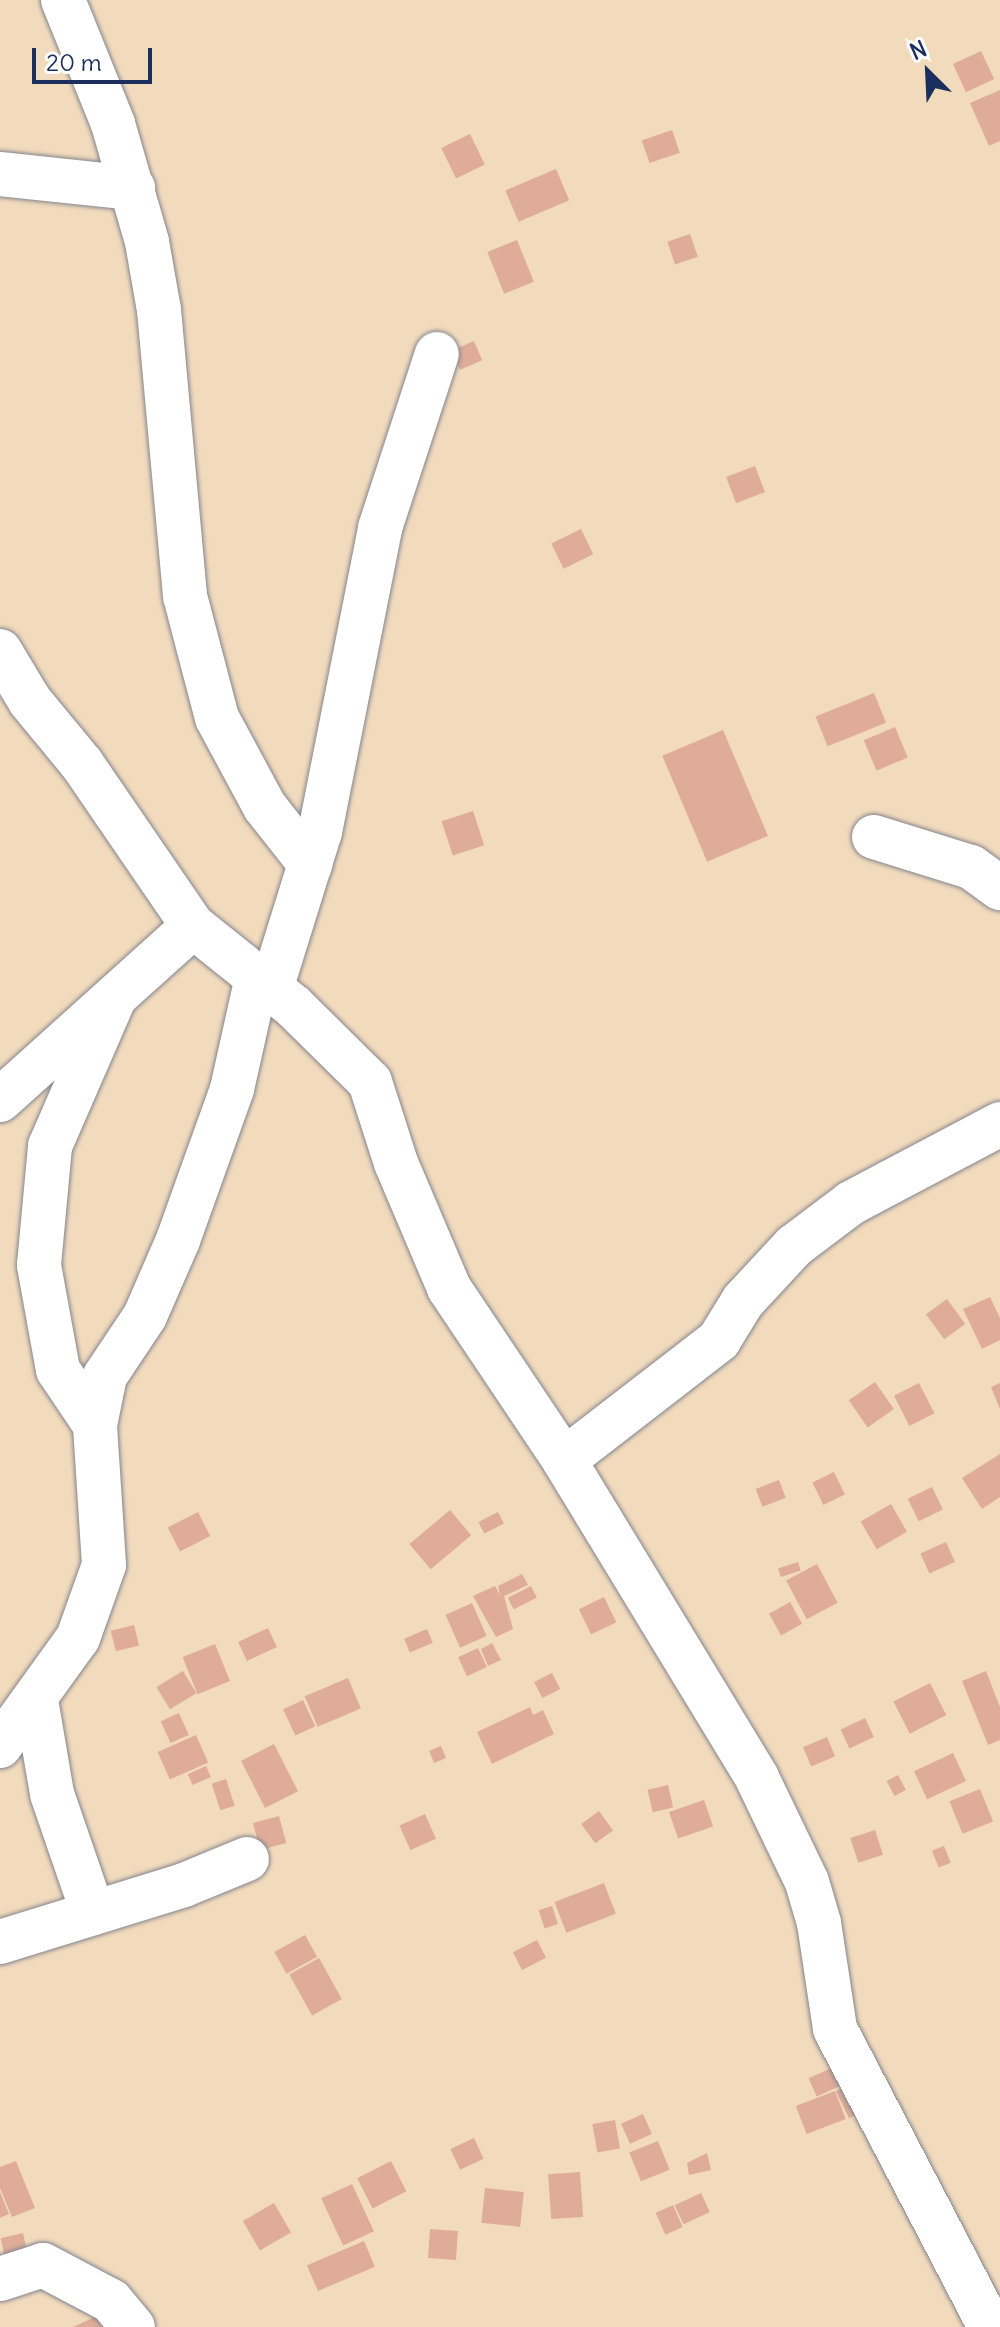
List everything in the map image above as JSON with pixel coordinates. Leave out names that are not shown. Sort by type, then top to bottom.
[{"type":"street","points":[[63,0],[133,188],[159,310],[185,596],[213,703],[265,807],[310,864]]},
{"type":"street","points":[[0,174],[133,188]]},
{"type":"street","points":[[0,1746],[78,1638],[104,1565],[95,1425],[105,1376],[145,1316],[178,1240],[232,1089],[264,983],[310,864],[380,528],[437,354]]},
{"type":"street","points":[[0,651],[30,701],[82,764],[193,926],[353,1059],[370,1082],[396,1163],[449,1288],[564,1460],[757,1778],[807,1882],[819,1923],[835,2029],[990,2327]]},
{"type":"street","points":[[874,837],[971,867],[1000,888]]},
{"type":"street","points":[[0,1100],[193,926]]},
{"type":"street","points":[[95,1425],[58,1370],[39,1265],[50,1146],[114,999]]},
{"type":"street","points":[[564,1460],[719,1340],[743,1301],[794,1246],[851,1203],[1000,1124]]},
{"type":"street","points":[[36,1700],[52,1794],[93,1913]]},
{"type":"street","points":[[0,1942],[247,1859]]},
{"type":"street","points":[[0,2279],[43,2265],[111,2301],[133,2327]]},
{"type":"building","points":[[981,51],[994,79],[966,92],[953,64]]},
{"type":"building","points":[[1000,90],[1000,141],[989,146],[970,103]]},
{"type":"building","points":[[672,130],[680,153],[650,163],[642,140]]},
{"type":"building","points":[[470,134],[485,165],[456,179],[441,148]]},
{"type":"building","points":[[556,169],[569,200],[519,222],[505,190]]},
{"type":"building","points":[[690,234],[698,257],[675,265],[667,242]]},
{"type":"building","points":[[517,240],[534,282],[504,294],[487,252]]},
{"type":"building","points":[[474,341],[482,360],[460,370],[452,350]]},
{"type":"building","points":[[755,466],[765,492],[736,503],[726,477]]},
{"type":"building","points":[[581,529],[593,554],[564,569],[551,543]]},
{"type":"building","points":[[874,693],[886,723],[828,746],[816,717]]},
{"type":"building","points":[[895,727],[908,757],[877,771],[864,740]]},
{"type":"building","points":[[723,730],[768,836],[707,862],[662,756]]},
{"type":"building","points":[[473,811],[484,845],[453,855],[442,821]]},
{"type":"building","points":[[990,1297],[1000,1318],[1000,1340],[982,1349],[963,1309]]},
{"type":"building","points":[[947,1299],[965,1324],[944,1339],[926,1314]]},
{"type":"building","points":[[875,1382],[894,1409],[868,1427],[849,1400]]},
{"type":"building","points":[[919,1383],[934,1413],[909,1426],[894,1396]]},
{"type":"building","points":[[1000,1383],[1000,1409],[991,1387]]},
{"type":"building","points":[[1000,1454],[1000,1497],[982,1509],[962,1478]]},
{"type":"building","points":[[834,1472],[845,1494],[823,1505],[812,1483]]},
{"type":"building","points":[[779,1480],[786,1498],[762,1507],[756,1489]]},
{"type":"building","points":[[932,1487],[943,1509],[919,1521],[908,1499]]},
{"type":"building","points":[[891,1504],[907,1532],[877,1549],[861,1522]]},
{"type":"building","points":[[450,1510],[471,1535],[431,1569],[409,1544]]},
{"type":"building","points":[[198,1512],[210,1536],[180,1551],[168,1527]]},
{"type":"building","points":[[498,1512],[504,1524],[484,1534],[478,1522]]},
{"type":"building","points":[[946,1542],[955,1562],[929,1573],[920,1553]]},
{"type":"building","points":[[798,1562],[801,1571],[781,1577],[778,1568]]},
{"type":"building","points":[[817,1564],[838,1603],[807,1619],[786,1580]]},
{"type":"building","points":[[522,1574],[528,1585],[504,1596],[513,1629],[496,1637],[473,1596],[495,1586],[500,1595],[498,1586]]},
{"type":"building","points":[[531,1586],[537,1598],[514,1609],[508,1598]]},
{"type":"building","points":[[604,1597],[616,1622],[591,1634],[579,1609]]},
{"type":"building","points":[[790,1602],[802,1624],[781,1636],[769,1614]]},
{"type":"building","points":[[472,1603],[487,1636],[460,1648],[446,1615]]},
{"type":"building","points":[[134,1625],[139,1645],[116,1651],[111,1631]]},
{"type":"building","points":[[268,1628],[277,1647],[247,1661],[238,1642]]},
{"type":"building","points":[[427,1629],[433,1643],[410,1653],[404,1639]]},
{"type":"building","points":[[492,1643],[501,1660],[488,1666],[481,1649]]},
{"type":"building","points":[[215,1644],[230,1681],[198,1694],[183,1657]]},
{"type":"building","points":[[478,1648],[487,1667],[467,1676],[458,1657]]},
{"type":"building","points":[[183,1671],[196,1693],[170,1709],[156,1687]]},
{"type":"building","points":[[986,1671],[1000,1707],[1000,1740],[988,1745],[962,1681]]},
{"type":"building","points":[[552,1673],[560,1689],[542,1698],[534,1682]]},
{"type":"building","points":[[348,1678],[361,1708],[318,1727],[305,1696]]},
{"type":"building","points":[[930,1683],[946,1715],[910,1734],[893,1702]]},
{"type":"building","points":[[303,1700],[315,1726],[295,1736],[283,1709]]},
{"type":"building","points":[[530,1707],[533,1715],[543,1710],[554,1734],[492,1764],[477,1732]]},
{"type":"building","points":[[179,1713],[189,1735],[170,1743],[161,1721]]},
{"type":"building","points":[[865,1718],[874,1737],[849,1748],[841,1729]]},
{"type":"building","points":[[196,1735],[208,1762],[170,1779],[158,1752]]},
{"type":"building","points":[[827,1737],[835,1756],[811,1766],[803,1747]]},
{"type":"building","points":[[274,1744],[298,1791],[265,1808],[241,1761]]},
{"type":"building","points":[[441,1746],[446,1758],[434,1763],[429,1751]]},
{"type":"building","points":[[953,1753],[966,1781],[927,1799],[914,1771]]},
{"type":"building","points":[[206,1766],[211,1777],[193,1785],[188,1774]]},
{"type":"building","points":[[898,1775],[906,1790],[895,1796],[887,1781]]},
{"type":"building","points":[[226,1779],[235,1806],[220,1810],[212,1784]]},
{"type":"building","points":[[668,1785],[673,1807],[653,1812],[648,1790]]},
{"type":"building","points":[[980,1789],[993,1821],[963,1834],[949,1801]]},
{"type":"building","points":[[704,1800],[713,1826],[678,1839],[669,1812]]},
{"type":"building","points":[[599,1811],[613,1830],[595,1843],[581,1824]]},
{"type":"building","points":[[425,1814],[436,1839],[410,1850],[399,1825]]},
{"type":"building","points":[[279,1816],[286,1843],[260,1850],[253,1823]]},
{"type":"building","points":[[875,1830],[883,1855],[858,1863],[850,1838]]},
{"type":"building","points":[[944,1846],[951,1863],[939,1868],[932,1851]]},
{"type":"building","points":[[604,1883],[616,1914],[566,1933],[555,1902]]},
{"type":"building","points":[[552,1906],[558,1924],[545,1928],[539,1910]]},
{"type":"building","points":[[305,1935],[317,1957],[287,1974],[274,1952]]},
{"type":"building","points":[[537,1940],[546,1958],[522,1970],[513,1952]]},
{"type":"building","points":[[319,1958],[342,1999],[312,2016],[289,1974]]},
{"type":"building","points":[[836,2066],[844,2084],[817,2096],[809,2078]]},
{"type":"building","points":[[853,2083],[866,2110],[849,2118],[836,2091]]},
{"type":"building","points":[[835,2091],[846,2119],[807,2134],[796,2106]]},
{"type":"building","points":[[643,2114],[652,2134],[630,2144],[621,2124]]},
{"type":"building","points":[[615,2120],[620,2149],[597,2153],[592,2124]]},
{"type":"building","points":[[474,2138],[484,2159],[460,2170],[450,2149]]},
{"type":"building","points":[[658,2141],[670,2170],[641,2181],[629,2153]]},
{"type":"building","points":[[707,2153],[711,2170],[689,2175],[687,2163]]},
{"type":"building","points":[[16,2161],[35,2208],[12,2217],[0,2188],[0,2167]]},
{"type":"building","points":[[391,2161],[406,2191],[373,2209],[357,2178]]},
{"type":"building","points":[[580,2172],[583,2217],[551,2219],[548,2174]]},
{"type":"building","points":[[352,2184],[374,2231],[343,2245],[321,2198]]},
{"type":"building","points":[[485,2188],[524,2192],[520,2227],[481,2223]]},
{"type":"building","points":[[0,2192],[9,2214],[0,2218]]},
{"type":"building","points":[[701,2193],[710,2212],[684,2224],[675,2205]]},
{"type":"building","points":[[274,2203],[291,2232],[260,2250],[243,2221]]},
{"type":"building","points":[[673,2205],[683,2227],[665,2235],[656,2213]]},
{"type":"building","points":[[430,2229],[458,2231],[456,2260],[428,2258]]},
{"type":"building","points":[[23,2233],[28,2255],[6,2261],[1,2238]]},
{"type":"building","points":[[364,2241],[375,2267],[318,2291],[307,2265]]},
{"type":"building","points":[[97,2316],[102,2327],[73,2327]]}]
